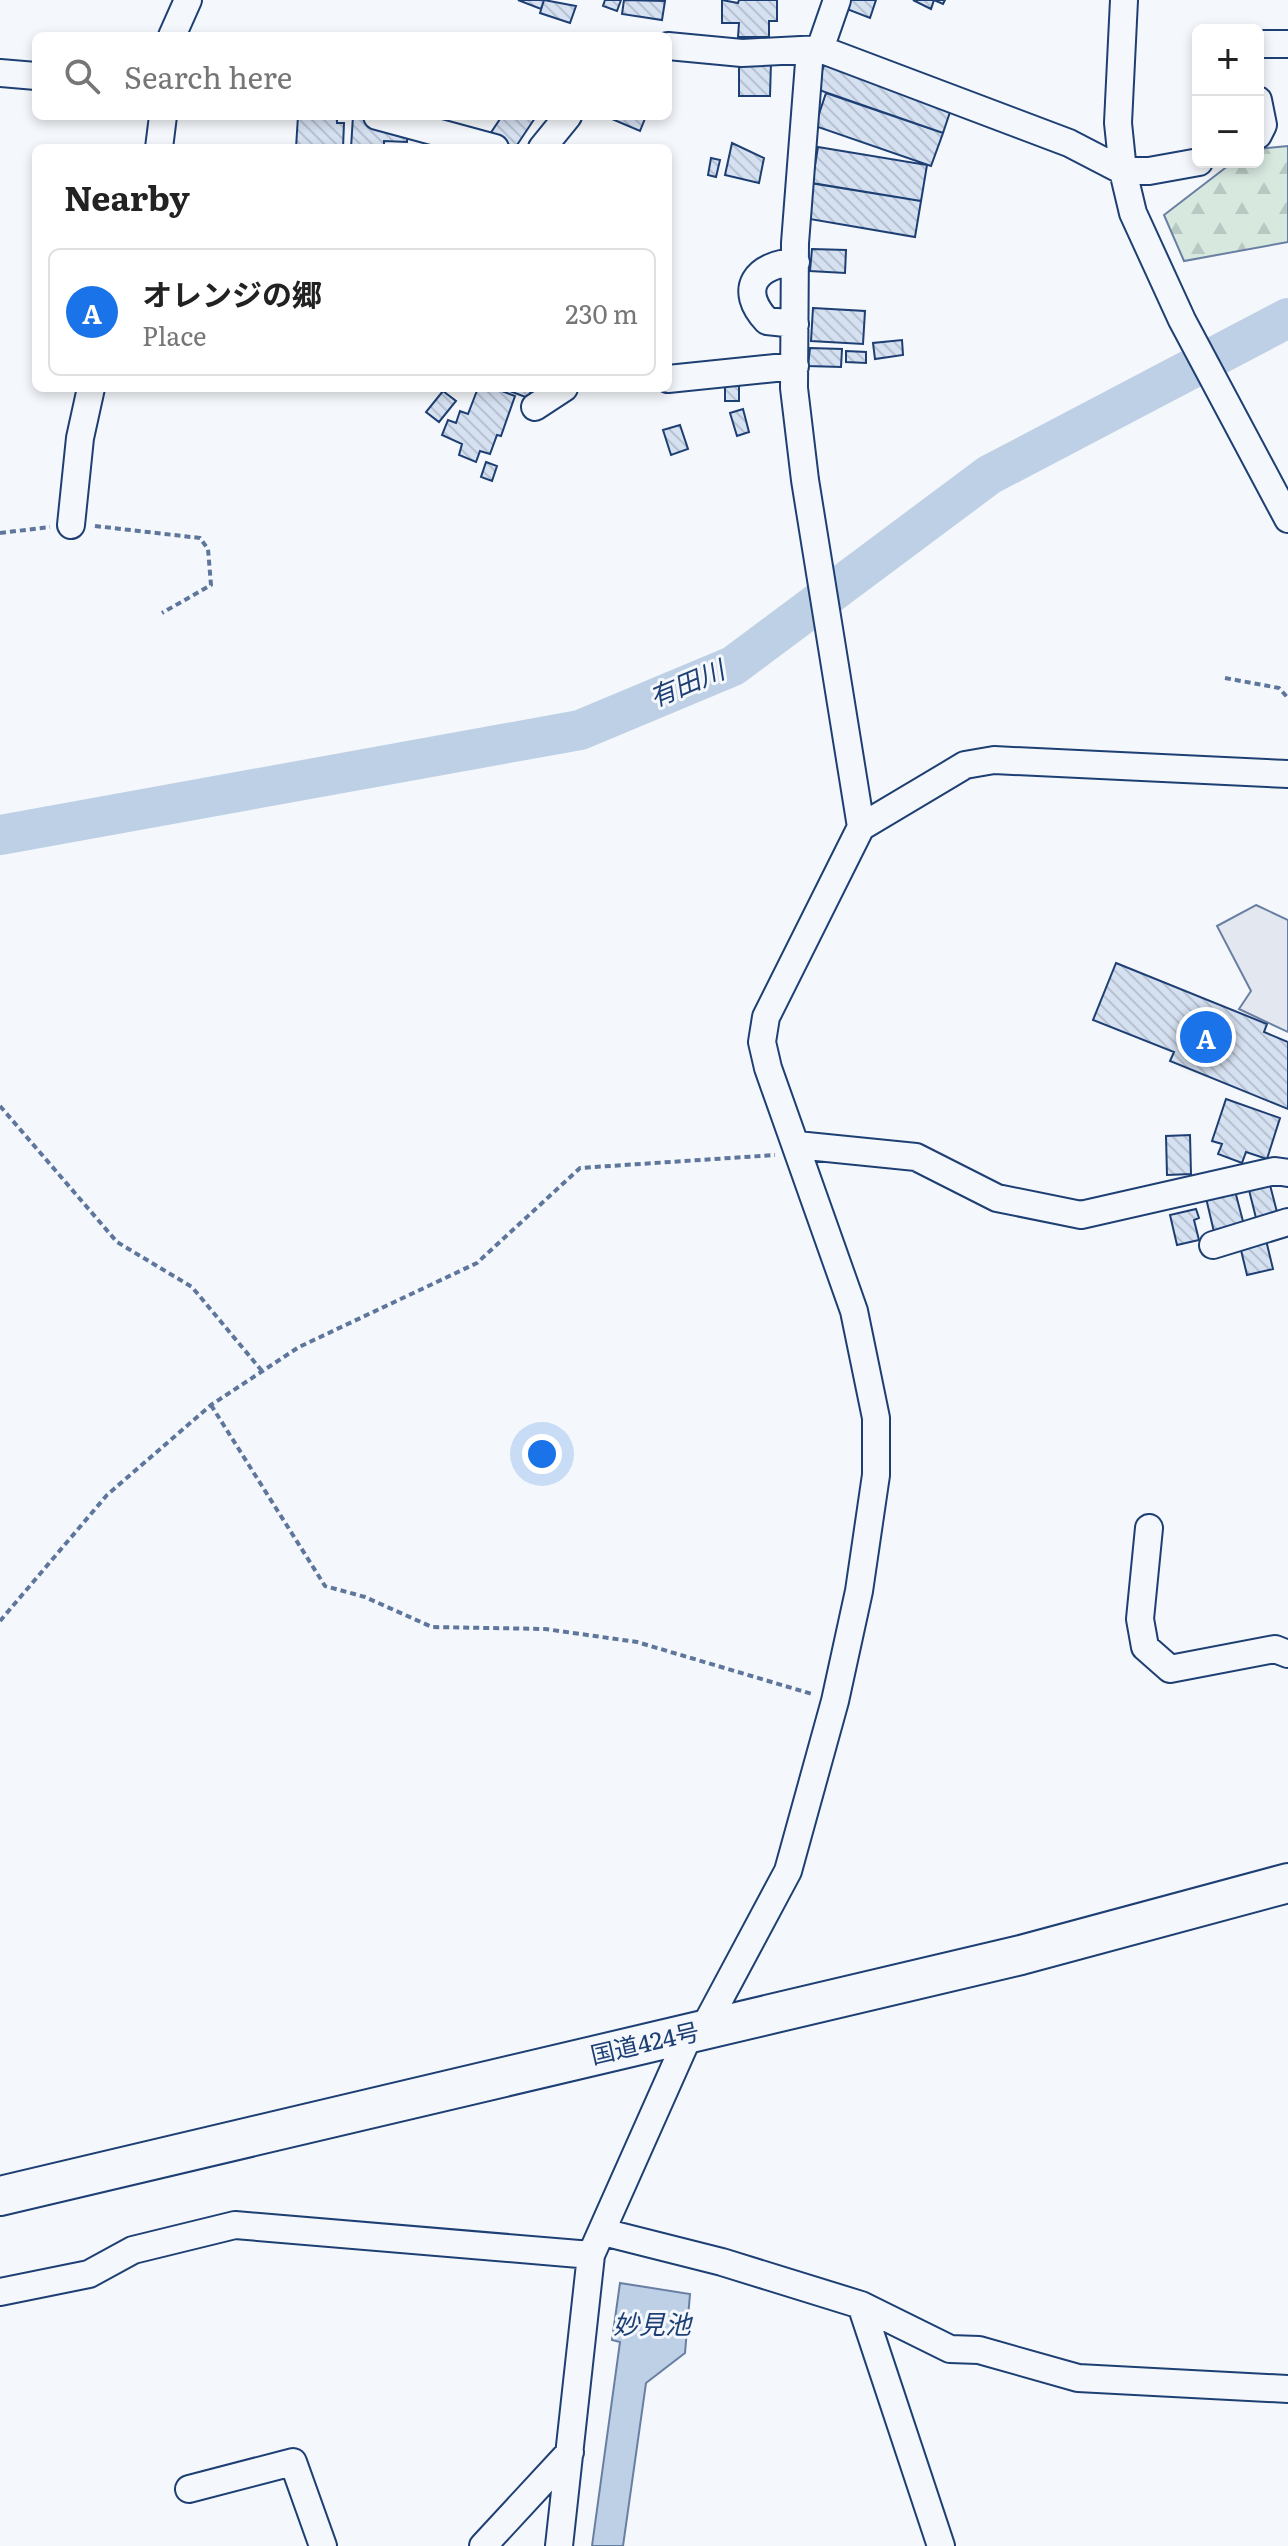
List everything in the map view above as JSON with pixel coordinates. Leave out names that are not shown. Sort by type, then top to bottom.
[{"type":"highway","name":"国道424号","points":[[0,2196],[1021,1955],[1288,1883]]},
{"type":"street","points":[[174,32],[188,0]]},
{"type":"street","points":[[837,0],[815,50],[796,262],[795,366],[805,480],[861,827]]},
{"type":"street","points":[[1124,0],[1118,108],[1123,171],[1137,223],[1182,320],[1288,519]]},
{"type":"street","points":[[1264,44],[1288,44]]},
{"type":"street","points":[[672,46],[742,53],[815,50],[1069,143],[1123,171],[1149,171],[1192,163]]},
{"type":"street","points":[[0,73],[32,76]]},
{"type":"street","points":[[160,144],[162,120]]},
{"type":"street","points":[[391,120],[474,144]]},
{"type":"street","points":[[545,144],[565,120]]},
{"type":"street","points":[[795,324],[767,321],[756,310],[753,283],[763,269],[773,263],[796,262]]},
{"type":"street","points":[[672,379],[795,366]]},
{"type":"street","points":[[71,525],[80,438],[90,392]]},
{"type":"street","points":[[535,407],[558,392]]},
{"type":"street","points":[[559,2546],[597,2244],[696,2033],[788,1871],[835,1701],[859,1591],[874,1490],[876,1418],[854,1311],[768,1068],[762,1042],[766,1017],[861,827],[965,765],[994,760],[1288,774]]},
{"type":"street","points":[[797,1145],[916,1157],[997,1198],[1081,1215],[1275,1171],[1288,1173]]},
{"type":"street","points":[[1213,1245],[1288,1222]]},
{"type":"street","points":[[1149,1528],[1140,1619],[1145,1647],[1170,1669],[1275,1649],[1288,1654]]},
{"type":"street","points":[[0,2292],[89,2274],[133,2250],[235,2225],[597,2244],[722,2262],[861,2305],[950,2349],[979,2350],[1078,2378],[1288,2389]]},
{"type":"street","points":[[861,2305],[941,2546]]},
{"type":"street","points":[[483,2546],[570,2452]]},
{"type":"street","points":[[189,2489],[293,2462],[323,2546]]},
{"type":"path","points":[[0,533],[71,525],[161,531],[200,538],[208,549],[211,585],[162,613]]},
{"type":"path","points":[[1225,678],[1279,688],[1288,698]]},
{"type":"path","points":[[0,1106],[117,1242],[192,1287],[262,1371]]},
{"type":"path","points":[[0,1621],[107,1495],[211,1405],[299,1347],[477,1263],[580,1168],[772,1157],[797,1145]]},
{"type":"path","points":[[211,1405],[325,1586],[365,1597],[432,1627],[545,1629],[637,1642],[835,1701]]},
{"type":"green space","points":[[1288,146],[1288,242],[1184,261],[1164,215],[1225,168],[1264,168],[1264,148]]},
{"type":"shaded area","points":[[1256,905],[1288,920],[1288,1032],[1239,1009],[1251,991],[1217,926]]},
{"type":"water","name":"妙見池","points":[[620,2283],[690,2294],[685,2353],[646,2383],[623,2546],[592,2546],[620,2342],[612,2340]]},
{"type":"building","points":[[518,0],[544,0],[541,9]]},
{"type":"building","points":[[544,0],[576,6],[570,23],[540,13]]},
{"type":"building","points":[[605,0],[621,0],[617,11],[603,6]]},
{"type":"building","points":[[624,0],[665,1],[662,20],[622,14]]},
{"type":"building","points":[[722,0],[738,3],[739,0],[777,0],[777,21],[769,21],[769,37],[738,37],[739,23],[722,23]]},
{"type":"building","points":[[841,0],[876,0],[870,18],[839,6]]},
{"type":"building","points":[[913,0],[934,0],[931,9]]},
{"type":"building","points":[[827,56],[954,100],[943,133],[816,89]]},
{"type":"building","points":[[739,61],[771,62],[770,96],[739,96]]},
{"type":"building","points":[[826,93],[943,133],[931,166],[815,126]]},
{"type":"building","points":[[298,120],[337,120],[337,123],[344,123],[343,144],[296,144]]},
{"type":"building","points":[[353,120],[387,120],[408,126],[407,142],[351,144]]},
{"type":"building","points":[[499,120],[534,120],[518,144],[508,144],[490,134]]},
{"type":"building","points":[[614,120],[644,120],[640,131]]},
{"type":"building","points":[[732,143],[764,158],[759,183],[725,175]]},
{"type":"building","points":[[818,147],[927,165],[921,201],[812,183]]},
{"type":"building","points":[[711,158],[720,160],[716,177],[708,175]]},
{"type":"building","points":[[810,183],[921,201],[915,237],[804,218]]},
{"type":"building","points":[[812,249],[846,250],[845,273],[810,271]]},
{"type":"building","points":[[813,308],[865,311],[863,344],[811,341]]},
{"type":"building","points":[[902,340],[903,355],[875,359],[873,343]]},
{"type":"building","points":[[810,348],[842,349],[841,367],[808,366]]},
{"type":"building","points":[[846,351],[866,352],[866,363],[846,362]]},
{"type":"building","points":[[739,379],[739,401],[725,401],[725,380]]},
{"type":"building","points":[[442,392],[456,401],[439,422],[426,412]]},
{"type":"building","points":[[476,392],[504,392],[515,396],[501,436],[497,435],[490,454],[480,451],[476,462],[459,455],[462,444],[442,435],[448,420],[456,423],[460,411],[468,414]]},
{"type":"building","points":[[512,392],[548,392],[545,399],[530,393],[528,398]]},
{"type":"building","points":[[743,409],[749,432],[737,436],[730,413]]},
{"type":"building","points":[[680,425],[688,449],[671,455],[663,430]]},
{"type":"building","points":[[486,462],[497,466],[492,481],[481,477]]},
{"type":"building","points":[[1116,963],[1267,1024],[1264,1032],[1288,1042],[1288,1109],[1170,1061],[1174,1052],[1093,1020]]},
{"type":"building","points":[[1226,1099],[1280,1118],[1267,1159],[1246,1152],[1242,1163],[1218,1154],[1222,1144],[1212,1141]]},
{"type":"building","points":[[1190,1135],[1191,1174],[1167,1175],[1166,1136]]},
{"type":"building","points":[[1270,1185],[1277,1212],[1256,1218],[1249,1190]]},
{"type":"building","points":[[1235,1191],[1244,1225],[1214,1232],[1206,1198]]},
{"type":"building","points":[[1196,1209],[1199,1218],[1194,1220],[1199,1240],[1177,1245],[1170,1215]]},
{"type":"building","points":[[1266,1240],[1273,1269],[1247,1275],[1240,1246]]},
{"type":"waterway","name":"有田川","points":[[0,835],[580,730],[733,666],[989,475],[1288,318]]},
{"type":"place","name":"オレンジの郷","points":[[1206,1037]]}]
